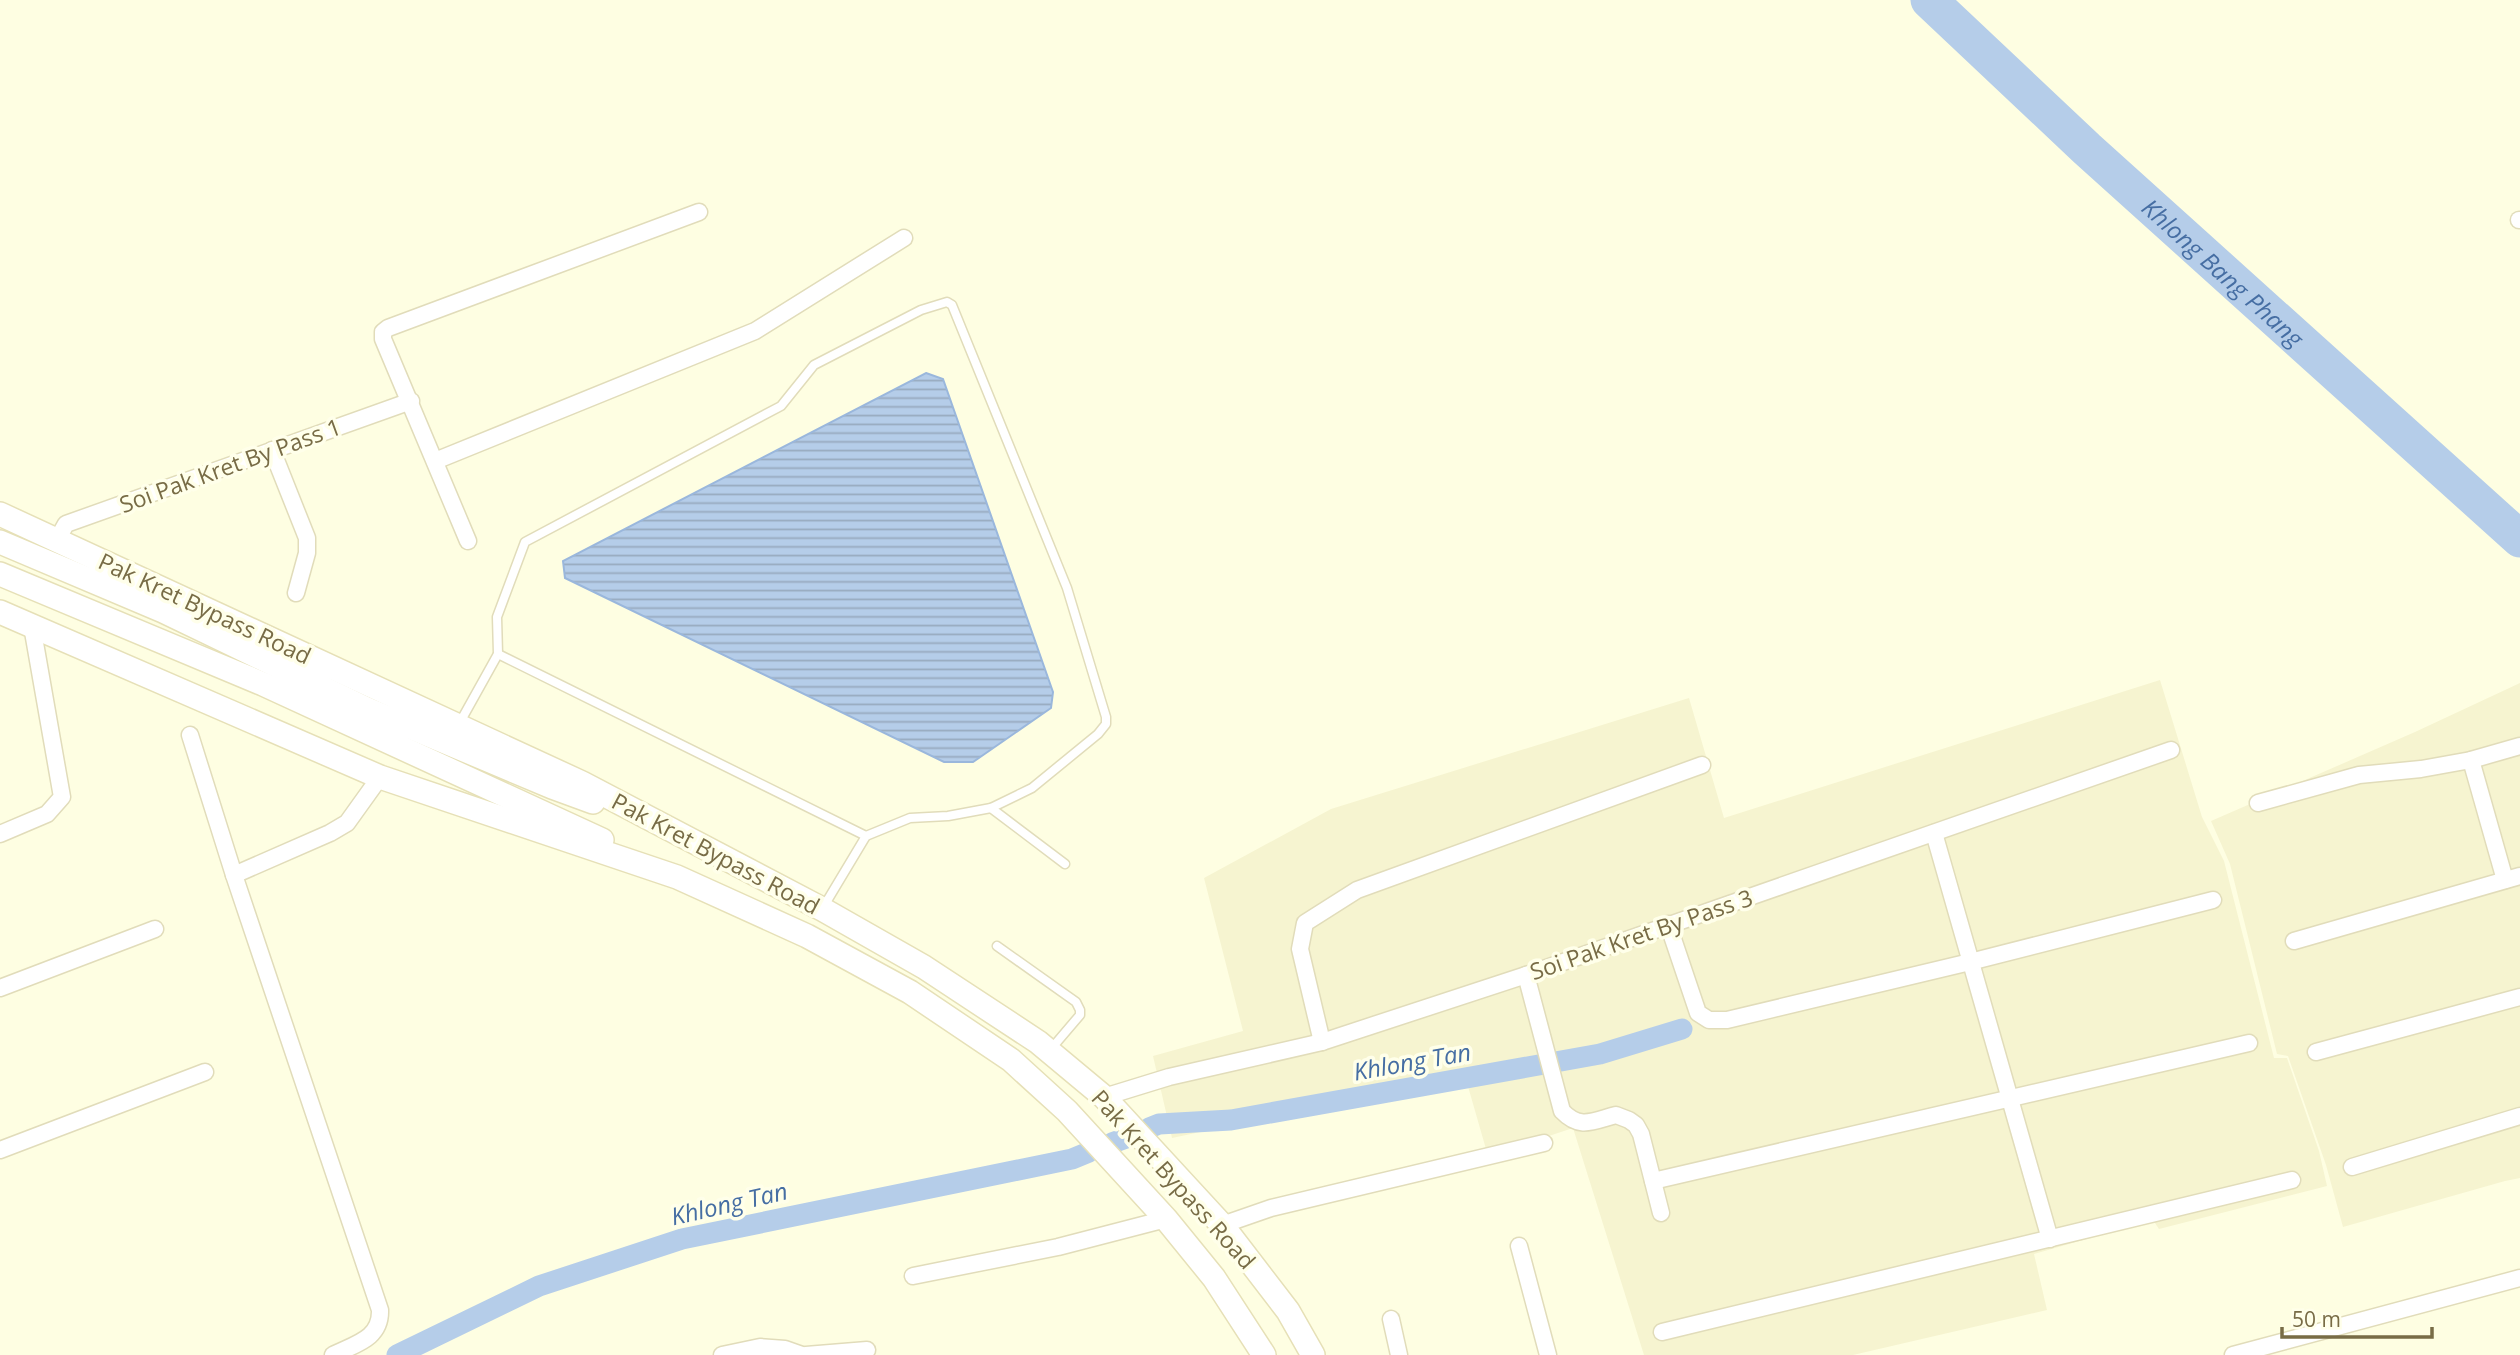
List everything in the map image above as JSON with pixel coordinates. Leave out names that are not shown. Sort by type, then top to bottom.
[{"type":"main road","name":"Pak Kret Bypass Road","points":[[0,514],[582,783],[822,909],[924,967],[1049,1051],[1104,1097],[1222,1225],[1288,1311],[1313,1355]]},
{"type":"main road","points":[[0,541],[163,611],[264,673],[677,877]]},
{"type":"main road","points":[[0,574],[367,709],[552,788],[678,834]]},
{"type":"main road","name":"Pak Kret Bypass Road","points":[[0,612],[380,777],[677,877],[807,936],[910,992],[1011,1060],[1067,1111],[1166,1219],[1214,1278],[1264,1355]]},
{"type":"street","points":[[468,541],[383,339],[383,332],[699,212]]},
{"type":"street","points":[[435,461],[755,331],[904,238]]},
{"type":"street","name":"Soi Pak Kret By Pass 1","points":[[57,540],[66,524],[411,401]]},
{"type":"street","points":[[272,450],[307,538],[307,553],[296,593]]},
{"type":"street","points":[[0,834],[47,814],[62,797],[32,626]]},
{"type":"street","points":[[190,735],[234,875],[380,1310],[380,1323],[370,1336],[333,1355]]},
{"type":"street","points":[[2258,803],[2359,775],[2421,769],[2471,760],[2520,746]]},
{"type":"street","name":"Soi Pak Kret By Pass 3","points":[[1104,1097],[1181,1074],[1322,1042],[1526,975],[2171,750]]},
{"type":"street","points":[[2294,941],[2513,878],[2471,760]]},
{"type":"street","points":[[1322,1042],[1300,949],[1305,923],[1357,890],[1702,765]]},
{"type":"street","points":[[234,875],[347,823],[380,777]]},
{"type":"street","points":[[1934,833],[2050,1239]]},
{"type":"street","points":[[1668,924],[1698,1013],[1709,1020],[1727,1020],[2213,900]]},
{"type":"street","points":[[0,988],[155,929]]},
{"type":"street","points":[[1526,975],[1562,1111],[1570,1120],[1583,1124],[1616,1115],[1636,1125],[1641,1134],[1661,1213]]},
{"type":"street","points":[[2316,1052],[2520,997]]},
{"type":"street","points":[[1653,1181],[2249,1042]]},
{"type":"street","points":[[0,1150],[205,1072]]},
{"type":"street","points":[[2351,1167],[2520,1116]]},
{"type":"street","points":[[1222,1225],[1271,1208],[1544,1143]]},
{"type":"street","points":[[1662,1332],[2292,1180]]},
{"type":"street","points":[[913,1276],[1058,1247],[1166,1219]]},
{"type":"street","points":[[1519,1246],[1548,1355]]},
{"type":"street","points":[[2233,1355],[2520,1278]]},
{"type":"street","points":[[1391,1319],[1399,1355]]},
{"type":"street","points":[[722,1355],[760,1347],[785,1349],[804,1355],[867,1350]]},
{"type":"lane","points":[[458,725],[498,654],[497,617],[525,542],[781,406],[814,365],[921,310],[947,302],[952,305],[1067,588],[1106,724],[1098,734],[1032,788],[991,808],[948,816],[910,818],[866,836],[822,909]]},
{"type":"lane","points":[[498,654],[866,836]]},
{"type":"lane","points":[[991,808],[1065,864]]},
{"type":"lane","points":[[998,946],[1076,1002],[1080,1010],[1080,1015],[1049,1051]]},
{"type":"shaded area","points":[[2160,680],[2202,817],[2224,861],[2274,1058],[2287,1058],[2319,1151],[2327,1186],[2159,1229],[2153,1220],[2034,1254],[2047,1310],[1853,1355],[1644,1355],[1573,1128],[1488,1156],[1465,1076],[1172,1138],[1153,1056],[1243,1031],[1204,878],[1331,809],[1689,698],[1724,818]]},
{"type":"shaded area","points":[[2520,683],[2520,1178],[2343,1227],[2326,1165],[2288,1056],[2277,1054],[2230,864],[2211,821]]},
{"type":"water","points":[[926,373],[943,379],[1053,692],[1051,708],[973,762],[944,762],[565,578],[563,561]]},
{"type":"waterway","name":"Khlong Bang Phang","points":[[1929,0],[2087,149],[2520,539]]},
{"type":"waterway","name":"Khlong Tan","points":[[1149,1128],[1159,1124],[1231,1120],[1600,1054],[1682,1029]]},
{"type":"waterway","name":"Khlong Tan","points":[[1112,1143],[1126,1138]]},
{"type":"waterway","name":"Khlong Tan","points":[[397,1355],[539,1286],[682,1239],[1072,1159],[1089,1152]]}]
